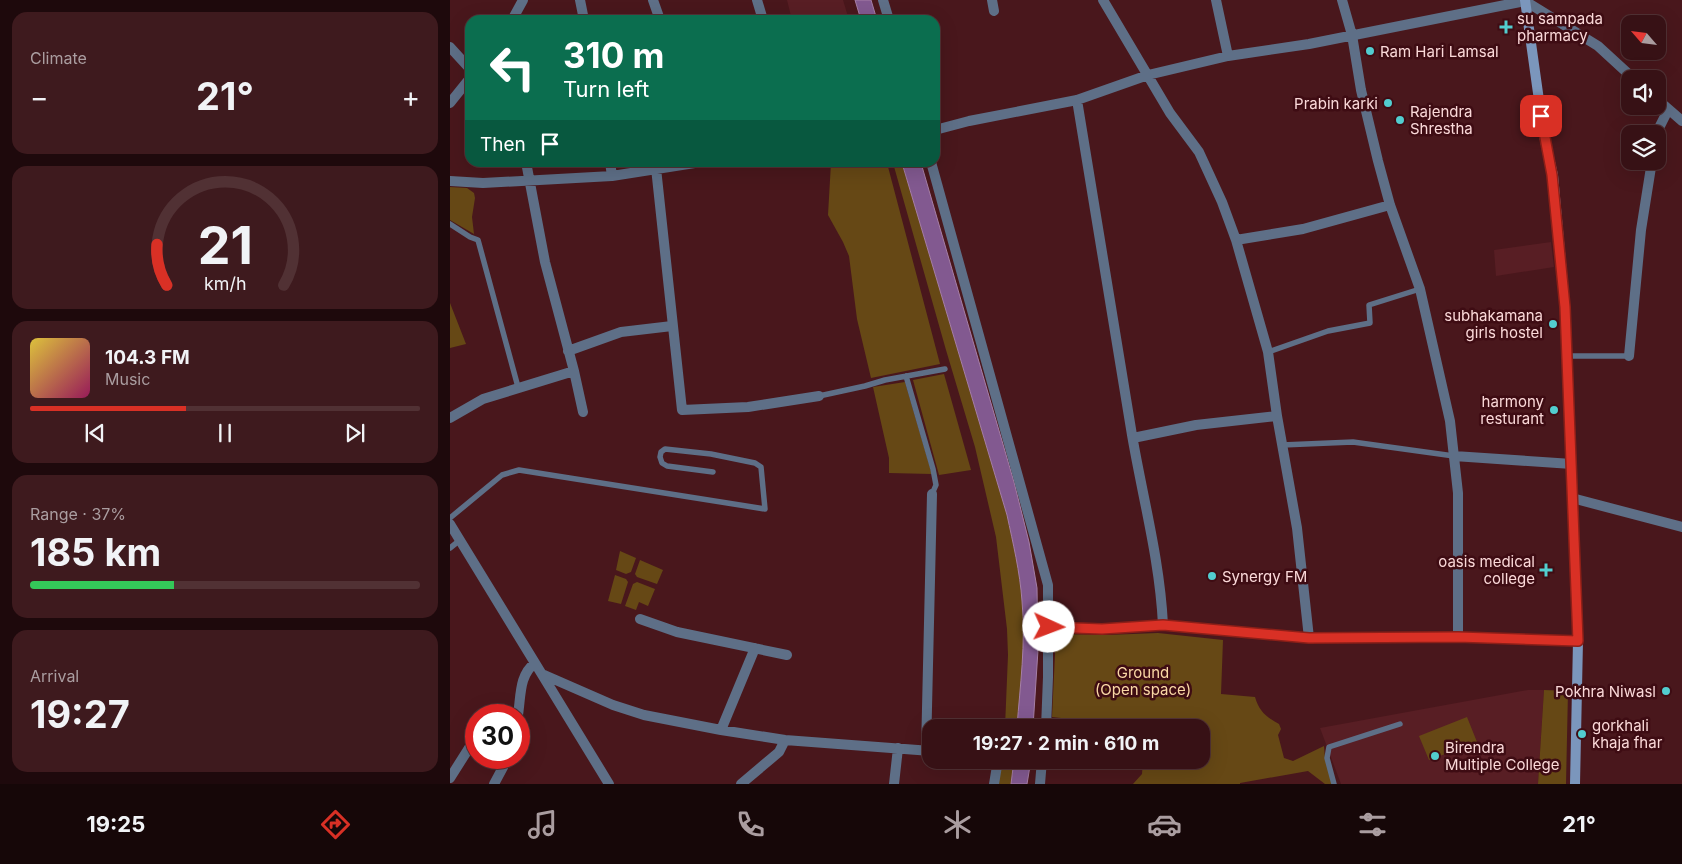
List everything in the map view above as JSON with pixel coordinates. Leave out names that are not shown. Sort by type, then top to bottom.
[{"type":"street","points":[[515,15],[523,0]]},
{"type":"street","points":[[580,0],[583,15]]},
{"type":"street","points":[[654,0],[658,15]]},
{"type":"street","points":[[757,0],[762,15]]},
{"type":"street","points":[[883,0],[888,15]]},
{"type":"street","points":[[992,0],[994,11]]},
{"type":"street","points":[[1103,0],[1170,113],[1199,152],[1222,202],[1236,240],[1268,352],[1277,416],[1297,528],[1309,638]]},
{"type":"street","points":[[1216,0],[1228,56]]},
{"type":"street","points":[[1342,0],[1352,35],[1361,90],[1390,205],[1420,289],[1450,421],[1458,493],[1458,637]]},
{"type":"street","points":[[1525,1],[1544,136],[1554,184],[1565,307],[1578,641],[1575,784]]},
{"type":"street","points":[[940,129],[969,121],[1077,100],[1148,75],[1228,56],[1309,44],[1525,1],[1598,46],[1624,70]]},
{"type":"street","points":[[450,48],[465,64]]},
{"type":"street","points":[[450,103],[465,86]]},
{"type":"street","points":[[1077,100],[1133,438],[1151,523],[1163,625]]},
{"type":"street","points":[[1660,125],[1668,110],[1682,121]]},
{"type":"street","points":[[527,167],[545,262],[583,412]]},
{"type":"street","points":[[611,167],[612,176]]},
{"type":"street","points":[[450,181],[483,183],[612,176],[664,167]]},
{"type":"street","points":[[932,167],[1048,586],[1049,627],[1046,719]]},
{"type":"street","points":[[656,168],[682,410],[748,407],[819,396]]},
{"type":"street","points":[[1629,356],[1640,230],[1652,170]]},
{"type":"street","points":[[1236,240],[1304,228],[1390,205]]},
{"type":"street","points":[[568,350],[621,332],[672,326]]},
{"type":"street","points":[[450,418],[483,399],[574,371]]},
{"type":"street","points":[[1133,438],[1196,425],[1277,416]]},
{"type":"street","points":[[1454,456],[1572,464]]},
{"type":"street","points":[[929,719],[932,494]]},
{"type":"street","points":[[1572,498],[1682,527]]},
{"type":"street","points":[[450,524],[609,784]]},
{"type":"street","points":[[640,619],[676,632],[788,655]]},
{"type":"street","points":[[1049,627],[1102,629],[1163,625],[1309,638],[1458,637],[1578,641]]},
{"type":"street","points":[[721,730],[755,648]]},
{"type":"street","points":[[519,704],[523,676],[528,668],[535,663]]},
{"type":"street","points":[[542,674],[613,705],[644,715],[784,740],[922,750]]},
{"type":"street","points":[[741,784],[779,752],[784,740]]},
{"type":"street","points":[[894,784],[898,748]]},
{"type":"street","points":[[450,778],[465,754]]},
{"type":"street","points":[[494,784],[502,769]]},
{"type":"street","points":[[994,784],[996,769]]},
{"type":"street","points":[[1040,784],[1041,769]]},
{"type":"lane","points":[[450,224],[478,240],[518,387]]},
{"type":"lane","points":[[1268,352],[1328,331],[1370,323],[1369,306],[1420,289]]},
{"type":"lane","points":[[1566,356],[1629,356]]},
{"type":"lane","points":[[819,396],[945,369]]},
{"type":"lane","points":[[906,376],[934,469],[936,485],[932,494]]},
{"type":"lane","points":[[1282,445],[1353,442],[1454,456]]},
{"type":"lane","points":[[450,518],[502,475],[519,470],[765,509],[761,467],[755,463],[702,453],[665,449],[661,452],[662,463],[667,466],[713,472]]},
{"type":"lane","points":[[450,548],[460,540]]},
{"type":"lane","points":[[1334,784],[1327,758],[1330,747],[1400,724]]},
{"type":"shaded area","points":[[787,0],[843,0],[848,15],[791,15]]},
{"type":"shaded area","points":[[855,0],[871,0],[876,15],[860,15]]},
{"type":"shaded area","points":[[903,167],[922,167],[1014,482],[1029,542],[1037,588],[1038,650],[1034,719],[1018,719],[1023,633],[1018,568],[1007,515]]},
{"type":"shaded area","points":[[1551,242],[1554,267],[1496,276],[1494,250]]},
{"type":"shaded area","name":"Birendra Multiple College","points":[[1528,690],[1544,690],[1538,784],[1341,784],[1320,728]]},
{"type":"shaded area","points":[[1013,769],[1030,769],[1027,784],[1011,784]]},
{"type":"green space","points":[[831,167],[888,167],[940,364],[871,378],[857,319],[849,256],[828,215]]},
{"type":"green space","points":[[894,167],[903,167],[1007,515],[1018,568],[1023,616],[1018,719],[1005,719],[1007,629],[996,537],[975,447]]},
{"type":"green space","points":[[450,187],[467,188],[474,193],[472,217],[474,234],[450,220]]},
{"type":"green space","points":[[450,303],[466,344],[450,348]]},
{"type":"green space","points":[[944,374],[971,470],[939,475],[913,380]]},
{"type":"green space","points":[[905,382],[932,474],[889,473],[889,458],[873,387]]},
{"type":"green space","points":[[620,551],[636,558],[631,572],[626,574],[616,570]]},
{"type":"green space","points":[[640,560],[663,570],[657,584],[637,577],[635,574]]},
{"type":"green space","points":[[615,575],[626,579],[628,582],[621,604],[608,601]]},
{"type":"green space","points":[[637,582],[655,589],[648,606],[639,602],[636,610],[625,606],[633,584]]},
{"type":"green space","name":"Ground (Open space)","points":[[1158,633],[1223,640],[1221,694],[1255,697],[1264,713],[1279,724],[1281,729],[1278,735],[1284,758],[1293,761],[1324,746],[1325,759],[1333,784],[1325,784],[1308,771],[1240,784],[1133,784],[1142,774],[1142,769],[1210,769],[1210,719],[1070,719],[1052,717],[1056,634]]},
{"type":"green space","points":[[1544,690],[1568,691],[1566,784],[1538,784]]},
{"type":"green space","points":[[1467,717],[1477,742],[1429,760],[1419,736]]},
{"type":"green space","points":[[1000,769],[1013,769],[1011,784],[998,784]]},
{"type":"place","name":"su sampada pharmacy","points":[[1506,27]]},
{"type":"place","name":"Ram Hari Lamsal","points":[[1370,51]]},
{"type":"place","name":"Prabin karki","points":[[1388,103]]},
{"type":"place","name":"Rajendra Shrestha","points":[[1400,120]]},
{"type":"place","name":"subhakamana girls hostel","points":[[1553,324]]},
{"type":"place","name":"harmony resturant","points":[[1554,410]]},
{"type":"place","name":"oasis medical college","points":[[1546,570]]},
{"type":"place","name":"Synergy FM","points":[[1212,576]]},
{"type":"place","name":"Pokhra Niwasl","points":[[1666,691]]},
{"type":"place","name":"gorkhali khaja fhar","points":[[1582,734]]},
{"type":"place","name":"Birendra Multiple College","points":[[1435,756]]},
{"type":"route","points":[[1049,627],[1102,629],[1163,625],[1309,638],[1458,637],[1578,641],[1565,307],[1560,237],[1552,175],[1541,116]]}]
